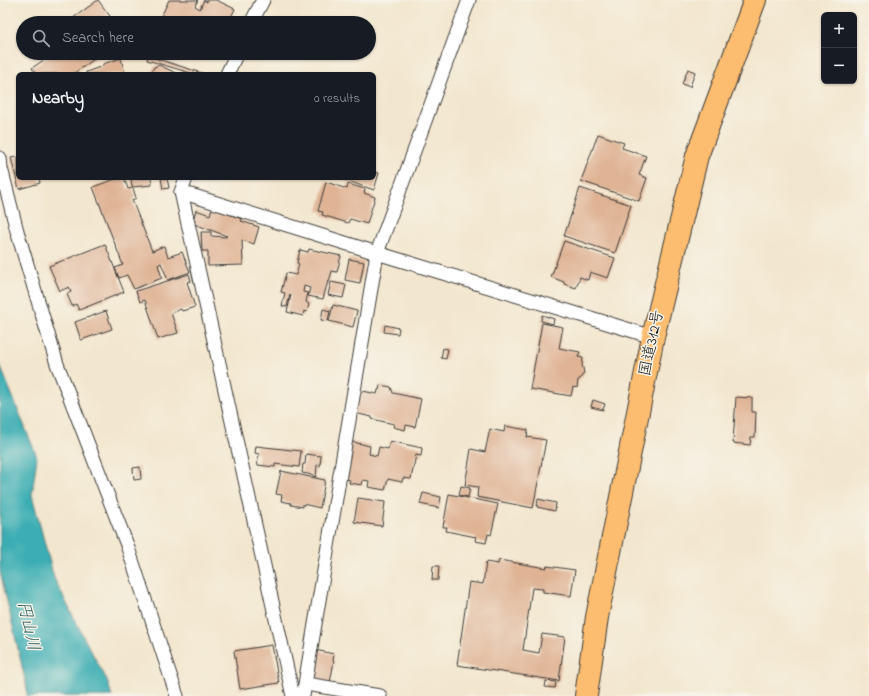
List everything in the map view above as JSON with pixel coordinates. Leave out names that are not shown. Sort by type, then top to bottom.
[{"type":"highway","name":"国道312号","points":[[586,696],[597,617],[653,336],[697,156],[755,0]]},
{"type":"street","points":[[255,16],[263,0]]},
{"type":"street","points":[[380,696],[304,690],[377,253],[469,0]]},
{"type":"street","points":[[227,72],[233,60]]},
{"type":"street","points":[[0,158],[1,168],[17,231],[57,364],[127,545],[177,696]]},
{"type":"street","points":[[185,180],[182,192],[293,696]]},
{"type":"street","points":[[182,192],[377,253],[653,336]]},
{"type":"water","name":"円山川","points":[[0,365],[37,457],[32,495],[54,578],[107,680],[112,696],[27,696],[27,688],[0,571]]},
{"type":"building","points":[[98,0],[110,16],[76,16]]},
{"type":"building","points":[[169,0],[198,0],[195,6],[200,9],[204,0],[207,2],[207,0],[216,0],[235,9],[232,16],[161,16]]},
{"type":"building","points":[[44,60],[93,60],[76,72],[35,72],[32,68]]},
{"type":"building","points":[[115,60],[122,60],[124,72],[86,72],[103,66],[103,64]]},
{"type":"building","points":[[147,60],[161,60],[199,72],[187,72]]},
{"type":"building","points":[[159,65],[174,72],[152,72],[154,67]]},
{"type":"building","points":[[688,69],[695,72],[690,87],[682,84]]},
{"type":"building","points":[[598,134],[624,143],[622,148],[646,156],[639,175],[647,178],[639,201],[581,181]]},
{"type":"building","points":[[16,157],[16,177],[11,158]]},
{"type":"building","points":[[376,172],[379,173],[374,190],[345,180],[376,180]]},
{"type":"building","points":[[17,180],[39,180],[40,183],[19,189]]},
{"type":"building","points":[[112,180],[125,180],[128,189],[133,188],[136,198],[132,200],[152,251],[164,246],[168,257],[182,252],[190,272],[168,280],[161,263],[158,265],[162,278],[134,289],[127,275],[119,278],[115,268],[123,265],[93,187]]},
{"type":"building","points":[[131,180],[151,180],[152,185],[132,187]]},
{"type":"building","points":[[161,180],[167,180],[169,188],[163,189]]},
{"type":"building","points":[[326,182],[347,189],[348,184],[365,189],[364,193],[375,197],[367,224],[350,219],[348,223],[322,215],[323,212],[318,211]]},
{"type":"building","points":[[580,188],[631,205],[615,253],[564,236]]},
{"type":"building","points":[[212,208],[259,227],[254,244],[242,240],[243,265],[208,266],[208,251],[202,251],[201,232],[211,232],[211,236],[227,236],[194,224],[195,220],[193,220],[196,210],[210,215]]},
{"type":"building","points":[[564,241],[615,258],[608,278],[590,272],[588,280],[580,277],[576,288],[551,277]]},
{"type":"building","points":[[105,244],[124,292],[79,310],[76,304],[72,306],[67,294],[71,292],[69,287],[60,291],[49,266]]},
{"type":"building","points":[[309,249],[341,256],[337,272],[332,271],[323,299],[308,296],[310,288],[304,286],[303,292],[308,293],[306,302],[309,304],[307,312],[304,311],[303,316],[287,312],[291,295],[290,294],[287,307],[282,306],[285,293],[281,292],[286,273],[296,275],[299,264],[297,263],[300,250],[308,252]]},
{"type":"building","points":[[349,259],[364,262],[360,283],[345,280]]},
{"type":"building","points":[[189,274],[191,281],[187,282],[195,307],[182,311],[181,309],[171,313],[178,333],[158,339],[145,300],[140,302],[136,291]]},
{"type":"building","points":[[331,282],[346,285],[343,298],[328,295]]},
{"type":"building","points":[[333,305],[357,311],[353,327],[329,321]]},
{"type":"building","points":[[323,309],[330,311],[328,321],[321,320]]},
{"type":"building","points":[[106,311],[112,329],[81,340],[75,322]]},
{"type":"building","points":[[542,315],[554,319],[553,324],[541,321]]},
{"type":"building","points":[[542,323],[563,327],[559,348],[580,352],[578,357],[583,358],[582,365],[584,373],[578,380],[577,388],[573,387],[571,396],[530,389]]},
{"type":"building","points":[[385,325],[399,328],[398,334],[384,332]]},
{"type":"building","points":[[443,348],[448,349],[446,359],[441,358]]},
{"type":"building","points":[[380,385],[391,387],[393,393],[421,399],[415,427],[406,425],[405,430],[393,427],[394,424],[354,413],[358,390],[377,394]]},
{"type":"building","points":[[736,397],[752,398],[752,412],[756,412],[755,437],[751,437],[750,445],[733,443]]},
{"type":"building","points":[[593,400],[605,404],[603,410],[591,407]]},
{"type":"building","points":[[505,426],[528,430],[527,437],[546,440],[533,508],[477,497],[478,487],[465,485],[471,449],[485,452],[490,429],[504,432]]},
{"type":"building","points":[[349,441],[370,446],[369,454],[377,456],[379,447],[388,449],[390,441],[422,448],[421,456],[416,455],[411,479],[403,478],[402,482],[388,479],[385,490],[368,487],[369,481],[363,480],[362,485],[349,483],[350,480],[346,479],[347,474],[342,473],[348,466],[351,451],[347,450]]},
{"type":"building","points":[[256,446],[301,451],[299,467],[275,464],[275,467],[257,465],[259,454],[255,453]]},
{"type":"building","points":[[306,454],[321,456],[320,466],[317,465],[316,477],[302,473]]},
{"type":"building","points":[[140,467],[141,479],[134,480],[133,468]]},
{"type":"building","points":[[281,471],[325,480],[320,508],[303,504],[303,507],[291,505],[291,503],[281,501],[282,495],[276,494]]},
{"type":"building","points":[[461,486],[470,488],[468,497],[459,495]]},
{"type":"building","points":[[423,493],[441,497],[439,508],[420,504]]},
{"type":"building","points":[[449,494],[498,504],[491,535],[488,534],[486,543],[475,541],[476,537],[446,531],[447,527],[443,527]]},
{"type":"building","points":[[358,498],[385,502],[382,526],[354,522]]},
{"type":"building","points":[[538,499],[556,503],[555,511],[537,507]]},
{"type":"building","points":[[499,560],[546,568],[547,566],[575,570],[571,596],[543,592],[543,589],[532,588],[523,650],[539,653],[542,634],[565,637],[559,681],[457,665],[469,582],[483,584],[486,562],[498,564]]},
{"type":"building","points":[[433,566],[439,566],[438,580],[432,580]]},
{"type":"building","points":[[272,645],[279,683],[240,689],[234,651]]},
{"type":"building","points":[[315,650],[334,654],[330,683],[309,679]]},
{"type":"building","points":[[546,681],[556,682],[555,688],[545,687]]}]
